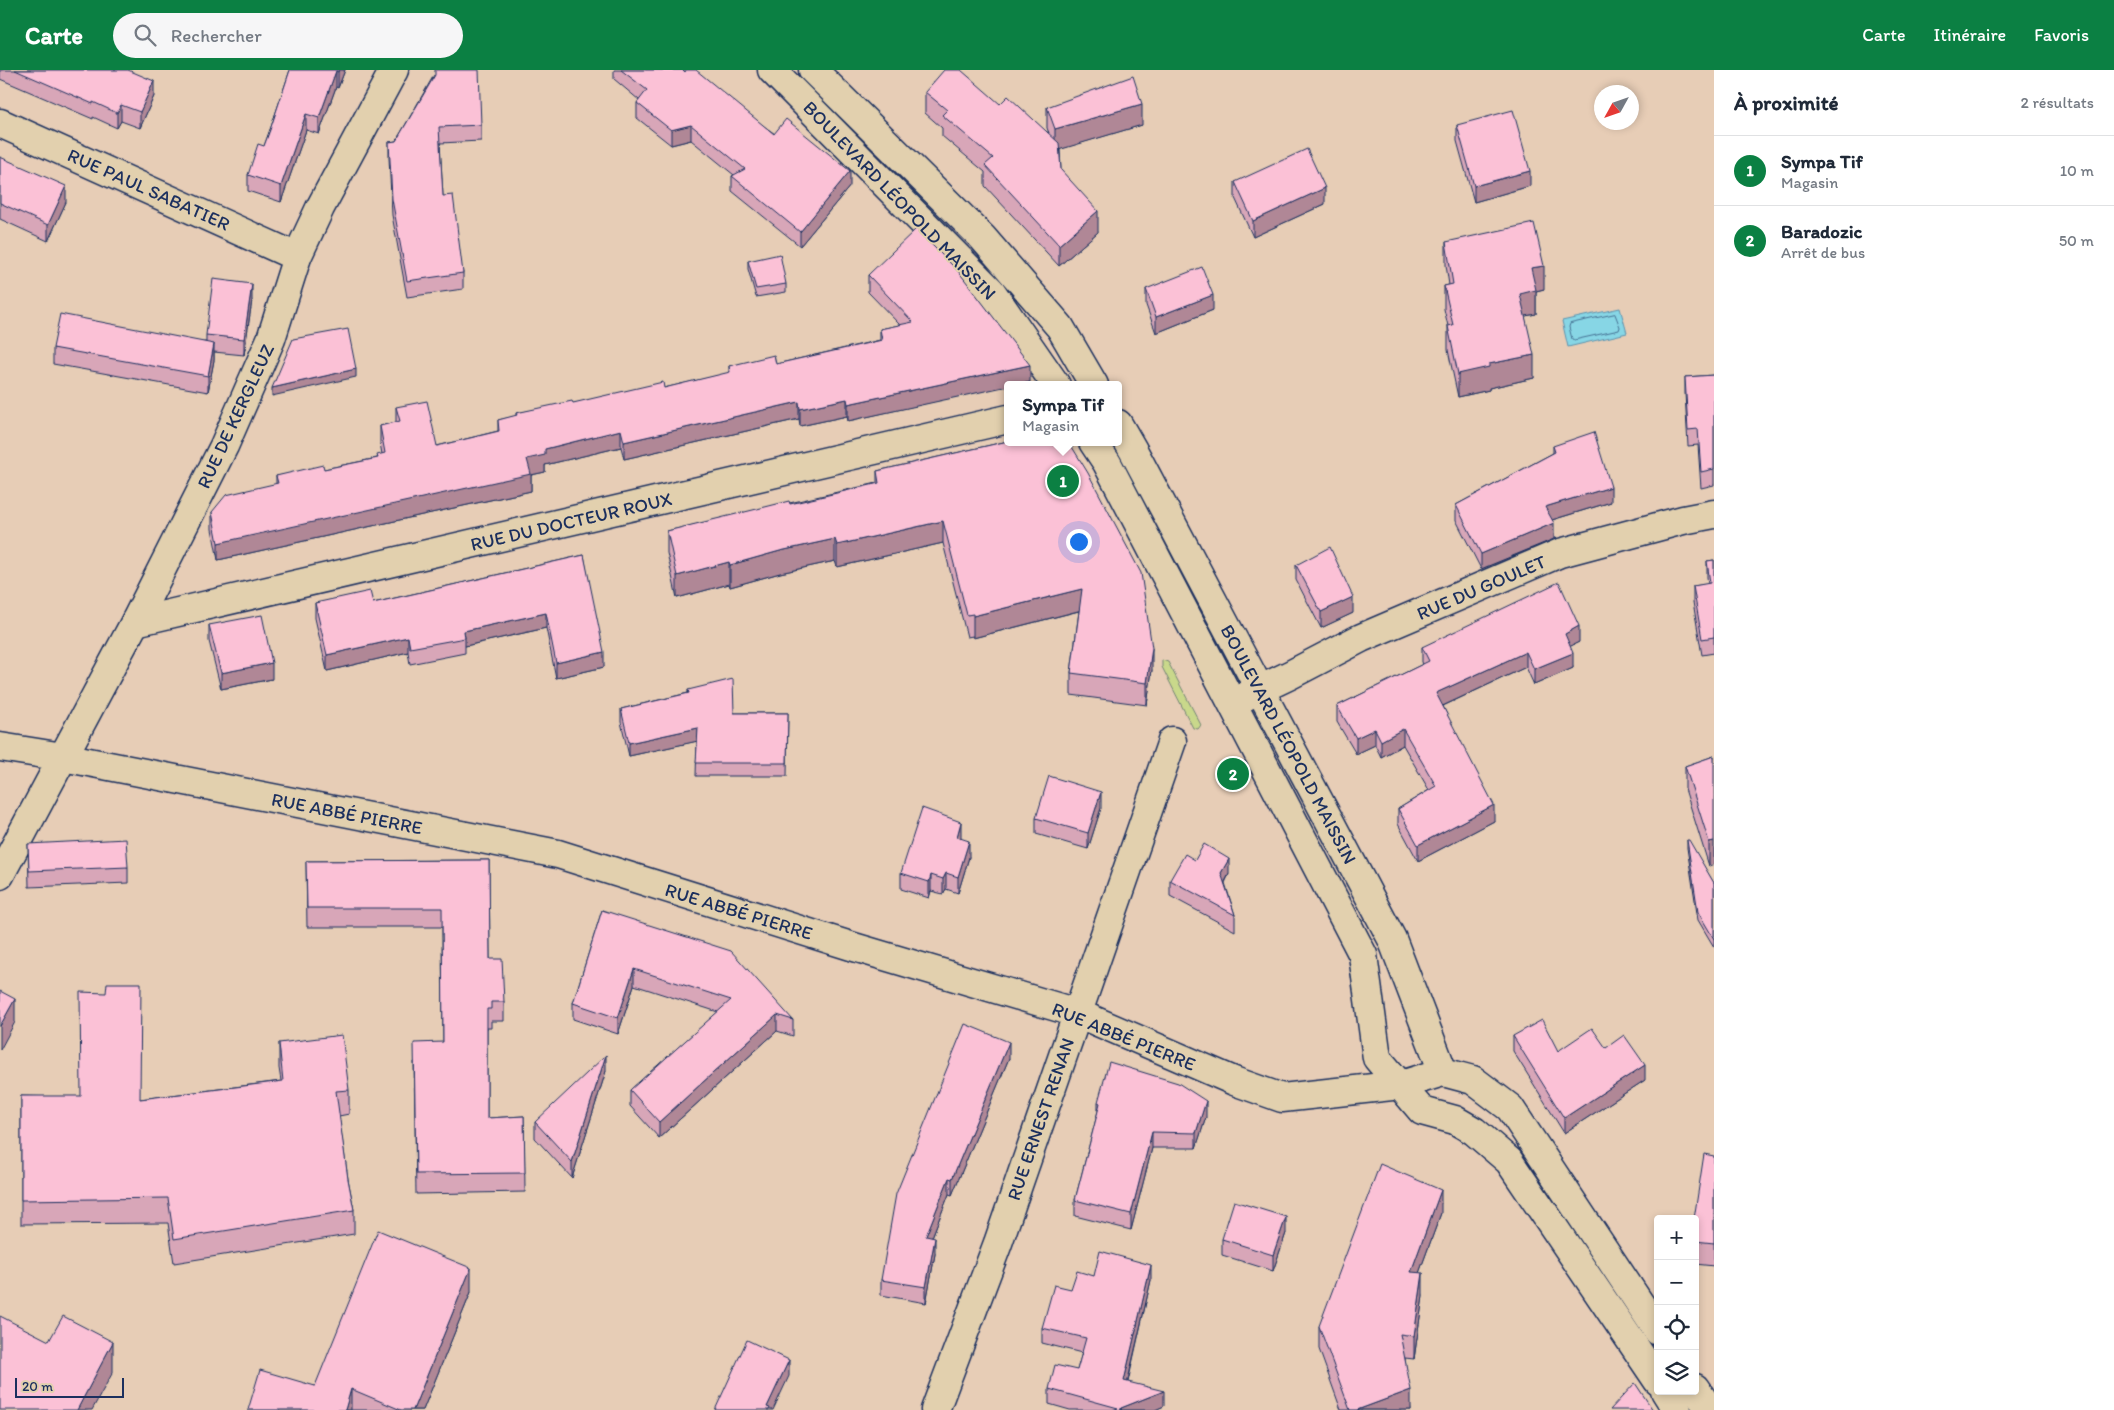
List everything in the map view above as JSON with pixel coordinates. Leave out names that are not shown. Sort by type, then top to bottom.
[{"type":"street","name":"RUE DE KERGLEUZ","points":[[0,875],[135,622],[224,446],[271,339],[297,257],[320,208],[394,70]]},
{"type":"street","name":"BOULEVARD LÉOPOLD MAISSIN","points":[[772,70],[991,291],[1053,381]]},
{"type":"street","name":"BOULEVARD LÉOPOLD MAISSIN","points":[[813,70],[982,237],[1060,327],[1092,381]]},
{"type":"street","name":"RUE PAUL SABATIER","points":[[0,123],[297,257]]},
{"type":"street","name":"RUE DU DOCTEUR ROUX","points":[[135,622],[1004,420]]},
{"type":"street","name":"BOULEVARD LÉOPOLD MAISSIN","points":[[1122,431],[1392,939],[1443,1072]]},
{"type":"street","name":"BOULEVARD LÉOPOLD MAISSIN","points":[[1096,446],[1107,463],[1363,955],[1378,1058],[1422,1111],[1455,1120],[1474,1131],[1508,1161],[1654,1375]]},
{"type":"street","name":"RUE DU GOULET","points":[[1232,703],[1361,638],[1560,553],[1683,520],[1714,514]]},
{"type":"street","name":"RUE ERNEST RENAN","points":[[935,1410],[998,1243],[1172,741]]},
{"type":"street","name":"RUE ABBÉ PIERRE","points":[[0,747],[63,757],[558,854],[854,947],[1077,1013],[1234,1081],[1282,1098],[1401,1085]]},
{"type":"street","points":[[1401,1085],[1443,1072],[1473,1080],[1510,1108],[1654,1325]]},
{"type":"street","points":[[1699,1394],[1710,1410]]},
{"type":"street","points":[[1668,1395],[1678,1410]]},
{"type":"green space","points":[[1162,660],[1168,662],[1201,725],[1198,729],[1193,728],[1162,667]]},
{"type":"water","points":[[1620,308],[1627,333],[1568,347],[1562,321]]},
{"type":"building","points":[[15,70],[128,70],[154,81],[140,112],[121,105],[117,113]]},
{"type":"building","points":[[290,70],[339,70],[338,72],[336,71],[319,118],[306,114],[281,186],[248,175],[258,144],[264,146]]},
{"type":"building","points":[[435,70],[479,70],[481,125],[439,127],[443,196],[453,195],[463,273],[407,281],[392,199],[389,142],[396,141],[435,75]]},
{"type":"building","points":[[621,70],[683,70],[685,72],[686,70],[696,70],[774,134],[786,119],[850,171],[800,232],[732,176],[745,169],[691,125],[671,130],[637,103],[647,90]]},
{"type":"building","points":[[944,70],[961,70],[1000,104],[1008,96],[1059,143],[1061,170],[1098,211],[1059,245],[985,165],[993,158],[942,115],[947,110],[925,92]]},
{"type":"building","points":[[1133,76],[1142,104],[1055,129],[1047,107]]},
{"type":"building","points":[[1513,110],[1530,171],[1474,186],[1457,125]]},
{"type":"building","points":[[1307,149],[1325,188],[1253,221],[1235,182]]},
{"type":"building","points":[[0,157],[66,186],[48,225],[0,203]]},
{"type":"building","points":[[1534,223],[1544,266],[1531,268],[1536,290],[1520,294],[1534,355],[1489,364],[1489,367],[1458,374],[1448,326],[1453,325],[1444,286],[1453,284],[1446,242]]},
{"type":"building","points":[[916,229],[958,271],[1030,365],[848,404],[847,399],[800,409],[799,402],[624,442],[621,430],[545,449],[545,455],[527,459],[531,474],[218,543],[212,512],[226,495],[278,483],[276,476],[323,465],[324,469],[378,458],[377,455],[385,453],[380,426],[400,421],[396,407],[427,401],[437,446],[499,431],[498,420],[517,415],[516,413],[572,401],[573,403],[663,382],[664,388],[730,372],[729,366],[774,355],[776,364],[882,340],[880,329],[913,322],[868,275]]},
{"type":"building","points":[[780,254],[786,284],[756,289],[748,261]]},
{"type":"building","points":[[1202,267],[1213,295],[1156,317],[1146,289]]},
{"type":"building","points":[[213,279],[252,284],[244,339],[206,335]]},
{"type":"building","points":[[60,314],[214,344],[208,376],[53,348]]},
{"type":"building","points":[[348,329],[356,369],[272,388],[293,339]]},
{"type":"building","points":[[1714,375],[1714,469],[1701,472],[1698,429],[1688,430],[1685,377]]},
{"type":"building","points":[[1594,432],[1611,487],[1545,507],[1554,523],[1481,554],[1456,505],[1555,452],[1553,446]]},
{"type":"building","points":[[1004,442],[1004,446],[1071,446],[1088,473],[1141,573],[1152,648],[1147,683],[1071,673],[1082,589],[973,616],[973,614],[967,615],[943,521],[837,545],[835,539],[780,551],[730,565],[729,562],[677,576],[667,531],[789,501],[790,504],[879,483],[877,471]]},
{"type":"building","points":[[1330,547],[1353,597],[1321,612],[1296,565]]},
{"type":"building","points":[[584,555],[604,652],[556,663],[546,613],[464,631],[465,638],[410,648],[408,637],[327,655],[315,603],[370,591],[373,603]]},
{"type":"building","points":[[1714,560],[1714,637],[1702,639],[1693,586],[1710,583],[1707,561]]},
{"type":"building","points":[[1559,582],[1579,626],[1565,634],[1573,653],[1534,669],[1526,652],[1436,693],[1494,805],[1418,845],[1398,809],[1436,786],[1403,729],[1381,741],[1375,729],[1356,738],[1337,706],[1429,661],[1422,647]]},
{"type":"building","points":[[262,615],[272,663],[221,673],[209,625]]},
{"type":"building","points":[[733,679],[734,713],[788,713],[787,763],[696,763],[698,728],[629,743],[621,709],[689,693],[688,690]]},
{"type":"building","points":[[1714,756],[1714,841],[1709,842],[1685,766]]},
{"type":"building","points":[[1049,776],[1101,792],[1088,833],[1036,818]]},
{"type":"building","points":[[922,808],[961,822],[957,837],[969,841],[958,877],[946,873],[943,879],[931,875],[929,882],[901,873]]},
{"type":"building","points":[[126,839],[128,867],[29,871],[28,844]]},
{"type":"building","points":[[1687,840],[1689,840],[1714,883],[1714,939],[1698,912]]},
{"type":"building","points":[[1204,844],[1229,859],[1221,873],[1235,915],[1170,880],[1185,854],[1195,860]]},
{"type":"building","points":[[489,860],[490,959],[502,959],[504,1002],[491,1002],[491,1009],[487,1009],[487,1118],[524,1116],[525,1173],[416,1174],[414,1043],[443,1042],[442,908],[307,908],[306,861]]},
{"type":"building","points":[[602,910],[731,951],[793,1020],[777,1015],[659,1122],[630,1090],[731,1000],[634,969],[618,1018],[573,1003]]},
{"type":"building","points":[[107,983],[141,983],[140,1099],[283,1081],[279,1043],[342,1035],[349,1090],[336,1091],[354,1210],[174,1239],[168,1198],[21,1200],[21,1096],[81,1096],[80,992],[106,993]]},
{"type":"building","points":[[0,991],[15,999],[0,1026]]},
{"type":"building","points":[[1542,1020],[1558,1051],[1592,1028],[1606,1048],[1624,1035],[1645,1065],[1564,1118],[1513,1036]]},
{"type":"building","points":[[965,1024],[1009,1042],[952,1179],[949,1178],[926,1236],[935,1238],[926,1287],[881,1280],[896,1194]]},
{"type":"building","points":[[606,1055],[572,1162],[535,1122]]},
{"type":"building","points":[[1109,1062],[1178,1083],[1206,1101],[1196,1133],[1152,1132],[1131,1214],[1075,1200]]},
{"type":"building","points":[[1704,1154],[1714,1156],[1714,1243],[1699,1241],[1699,1215],[1695,1215]]},
{"type":"building","points":[[1380,1164],[1441,1190],[1411,1272],[1423,1273],[1414,1336],[1400,1334],[1411,1390],[1357,1410],[1350,1410],[1319,1326]]},
{"type":"building","points":[[1234,1201],[1286,1217],[1273,1255],[1222,1239]]},
{"type":"building","points":[[378,1230],[471,1268],[413,1410],[401,1410],[351,1389],[345,1410],[248,1410],[260,1370],[315,1386]]},
{"type":"building","points":[[1100,1251],[1151,1265],[1124,1381],[1164,1391],[1121,1408],[1121,1410],[1113,1410],[1118,1408],[1049,1389],[1055,1365],[1077,1370],[1086,1338],[1042,1328],[1054,1285],[1071,1289],[1077,1271],[1094,1276]]},
{"type":"building","points":[[0,1316],[49,1341],[63,1316],[113,1342],[77,1410],[0,1410]]},
{"type":"building","points":[[747,1340],[789,1360],[767,1407],[770,1408],[769,1410],[715,1410]]},
{"type":"building","points":[[1635,1383],[1653,1410],[1610,1410]]},
{"type":"place","name":"Sympa Tif","points":[[1063,481]]},
{"type":"place","name":"Baradozic","points":[[1233,774]]}]
